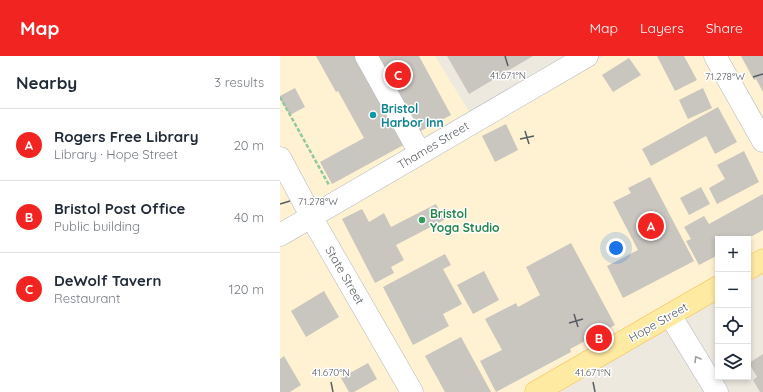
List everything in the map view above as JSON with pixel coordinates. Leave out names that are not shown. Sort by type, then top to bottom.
[{"type":"main road","points":[[751,267],[763,260]]},
{"type":"main road","name":"Hope Street","points":[[536,392],[715,289]]},
{"type":"street","points":[[366,56],[420,153]]},
{"type":"street","name":"Thames Street","points":[[280,235],[311,216],[355,181],[420,153],[587,56]]},
{"type":"street","points":[[714,56],[763,142]]},
{"type":"street","name":"State Street","points":[[280,158],[311,216],[412,392]]},
{"type":"street","points":[[670,315],[718,392]]},
{"type":"path","points":[[280,97],[330,185]]},
{"type":"shaded area","points":[[280,56],[435,56],[478,126],[604,56],[763,56],[763,256],[751,262],[751,236],[715,236],[715,284],[531,392],[280,392]]},
{"type":"building","name":"Bristol Harbor Inn","points":[[316,56],[355,56],[409,142],[332,184],[320,162],[364,138],[338,91],[336,92]]},
{"type":"building","points":[[375,56],[419,56],[451,115],[417,133]]},
{"type":"building","points":[[447,56],[533,56],[469,94]]},
{"type":"building","points":[[657,56],[684,56],[697,80],[675,91]]},
{"type":"building","points":[[741,56],[763,56],[763,92],[756,79],[754,80]]},
{"type":"building","points":[[629,58],[641,75],[613,92],[602,75]]},
{"type":"building","points":[[295,88],[305,107],[290,115],[280,99],[280,96]]},
{"type":"building","points":[[703,88],[712,108],[688,119],[679,100]]},
{"type":"building","points":[[718,107],[737,142],[715,154],[706,136],[651,166],[642,149]]},
{"type":"building","points":[[506,124],[518,150],[495,162],[482,136]]},
{"type":"building","points":[[744,151],[759,182],[717,204],[709,188],[725,179],[717,165]]},
{"type":"building","points":[[650,177],[694,261],[623,298],[607,266],[638,250],[613,202],[631,193],[628,188]]},
{"type":"building","points":[[701,187],[710,204],[689,215],[680,198]]},
{"type":"building","points":[[763,194],[763,230],[751,237],[715,236],[715,257],[699,265],[686,241],[691,239],[684,227],[704,216],[709,224]]},
{"type":"building","points":[[436,204],[444,220],[396,245],[404,260],[391,267],[394,273],[375,283],[342,219],[362,209],[369,222],[384,213],[391,227]]},
{"type":"building","points":[[571,243],[615,325],[570,349],[571,352],[496,392],[480,361],[502,350],[485,319],[516,303],[518,307],[540,295],[526,267]]},
{"type":"building","points":[[445,254],[451,265],[443,269],[462,304],[443,314],[449,326],[413,345],[383,287]]},
{"type":"building","points":[[484,271],[499,300],[473,314],[457,285]]},
{"type":"building","points":[[324,291],[339,317],[306,337],[291,311]]},
{"type":"building","points":[[461,337],[491,392],[445,392],[425,356]]},
{"type":"building","points":[[763,354],[763,392],[760,392],[753,380],[757,377],[751,366],[751,362]]},
{"type":"building","points":[[284,356],[301,385],[290,392],[280,392],[280,359]]},
{"type":"building","points":[[368,363],[377,379],[354,392],[349,392],[341,378]]},
{"type":"tunnel","points":[[339,152],[351,173]]},
{"type":"place","name":"DeWolf Tavern","points":[[398,75]]},
{"type":"place","name":"Bristol Harbor Inn","points":[[373,115]]},
{"type":"place","name":"Bristol Yoga Studio","points":[[422,220]]},
{"type":"place","name":"Rogers Free Library","points":[[651,226]]},
{"type":"place","name":"Bristol Post Office","points":[[599,338]]}]
